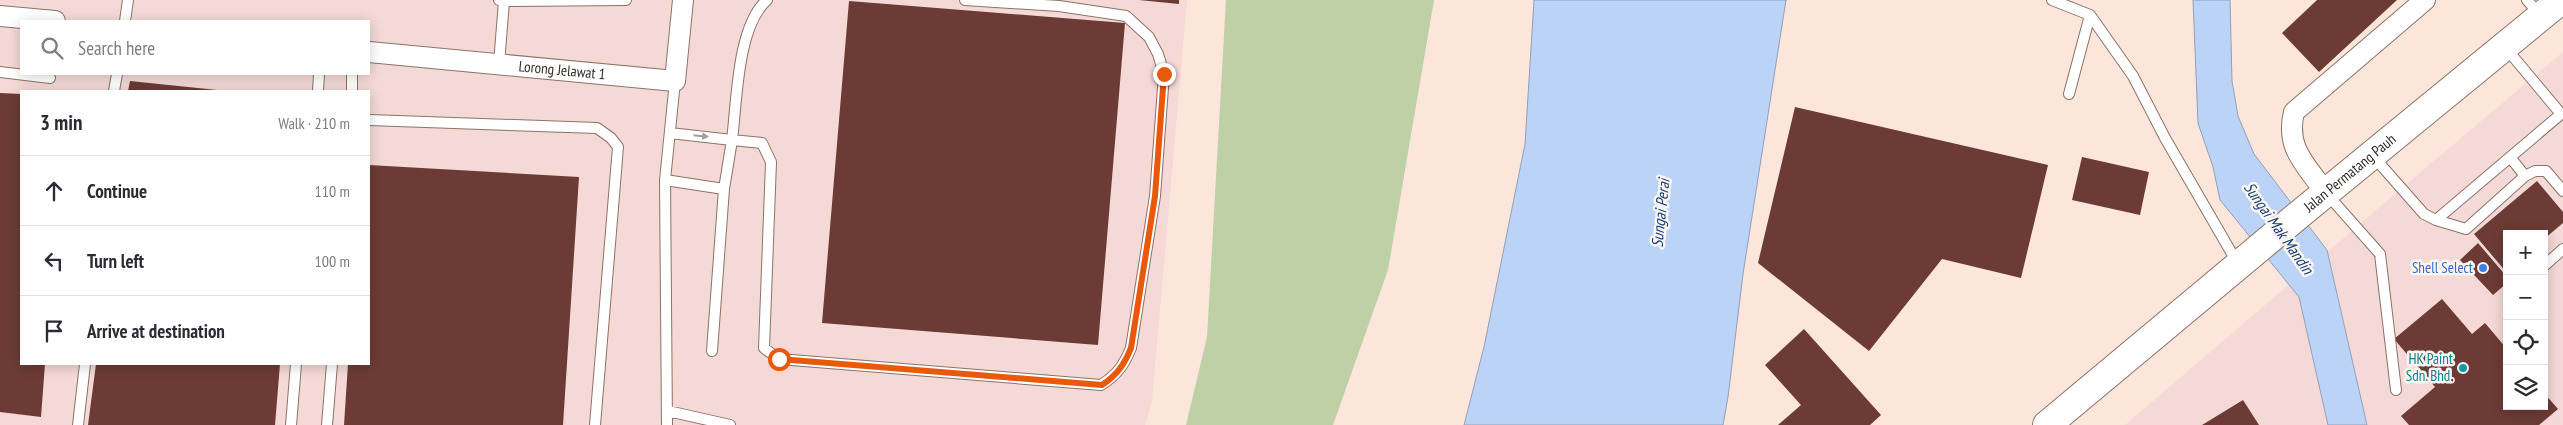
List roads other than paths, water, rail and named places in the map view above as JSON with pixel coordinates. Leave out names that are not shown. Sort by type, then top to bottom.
[{"type":"main road","name":"Jalan Permatang Pauh","points":[[2047,425],[2300,213],[2504,47],[2543,5]]},
{"type":"street","points":[[675,81],[683,0]]},
{"type":"street","points":[[2326,192],[2294,150],[2290,127],[2294,112],[2425,0]]},
{"type":"street","points":[[0,16],[44,20]]},
{"type":"street","name":"Lorong Jelawat 1","points":[[370,52],[675,81]]},
{"type":"lane","points":[[125,20],[128,0]]},
{"type":"lane","points":[[499,64],[501,0],[626,0]]},
{"type":"lane","points":[[712,350],[724,189],[742,63],[751,21],[760,6],[767,0]]},
{"type":"lane","points":[[670,133],[762,143],[771,162],[764,348],[771,355],[779,359],[1102,385],[1115,376],[1125,364],[1131,348],[1155,196],[1164,74],[1158,54],[1149,37],[1126,16],[1059,6],[965,0]]},
{"type":"lane","points":[[2052,0],[2090,15],[2133,76],[2165,138],[2243,261]]},
{"type":"lane","points":[[2069,94],[2090,15]]},
{"type":"lane","points":[[2436,220],[2562,113],[2504,47]]},
{"type":"lane","points":[[0,72],[20,74]]},
{"type":"lane","points":[[25,75],[50,78]]},
{"type":"lane","points":[[114,90],[116,75]]},
{"type":"lane","points":[[318,90],[320,75]]},
{"type":"lane","points":[[352,75],[352,90]]},
{"type":"lane","points":[[667,425],[666,180],[675,81]]},
{"type":"lane","points":[[370,120],[598,128],[611,138],[618,147],[595,425]]},
{"type":"lane","points":[[2372,155],[2424,214],[2436,220],[2466,229],[2479,230]]},
{"type":"lane","points":[[2510,157],[2525,176]]},
{"type":"lane","points":[[2466,229],[2525,176],[2535,171],[2546,171],[2563,191]]},
{"type":"lane","points":[[666,180],[724,189]]},
{"type":"lane","points":[[2326,192],[2380,254],[2396,390]]},
{"type":"lane","points":[[2548,263],[2563,250]]},
{"type":"lane","points":[[78,425],[85,365]]},
{"type":"lane","points":[[291,425],[296,365]]},
{"type":"lane","points":[[327,425],[332,365]]},
{"type":"lane","points":[[668,411],[730,425]]},
{"type":"water","name":"Sungai Perai","points":[[1534,0],[1786,0],[1743,274],[1723,425],[1464,425],[1484,347],[1525,144]]},
{"type":"water","name":"Sungai Mak Mandin","points":[[2193,0],[2230,0],[2232,81],[2238,116],[2254,154],[2327,250],[2367,425],[2328,425],[2299,297],[2220,200],[2213,167],[2198,123]]},
{"type":"place","name":"Shell Select","points":[[2483,268]]},
{"type":"place","name":"HK Paint Sdn. Bhd.","points":[[2463,368]]}]
